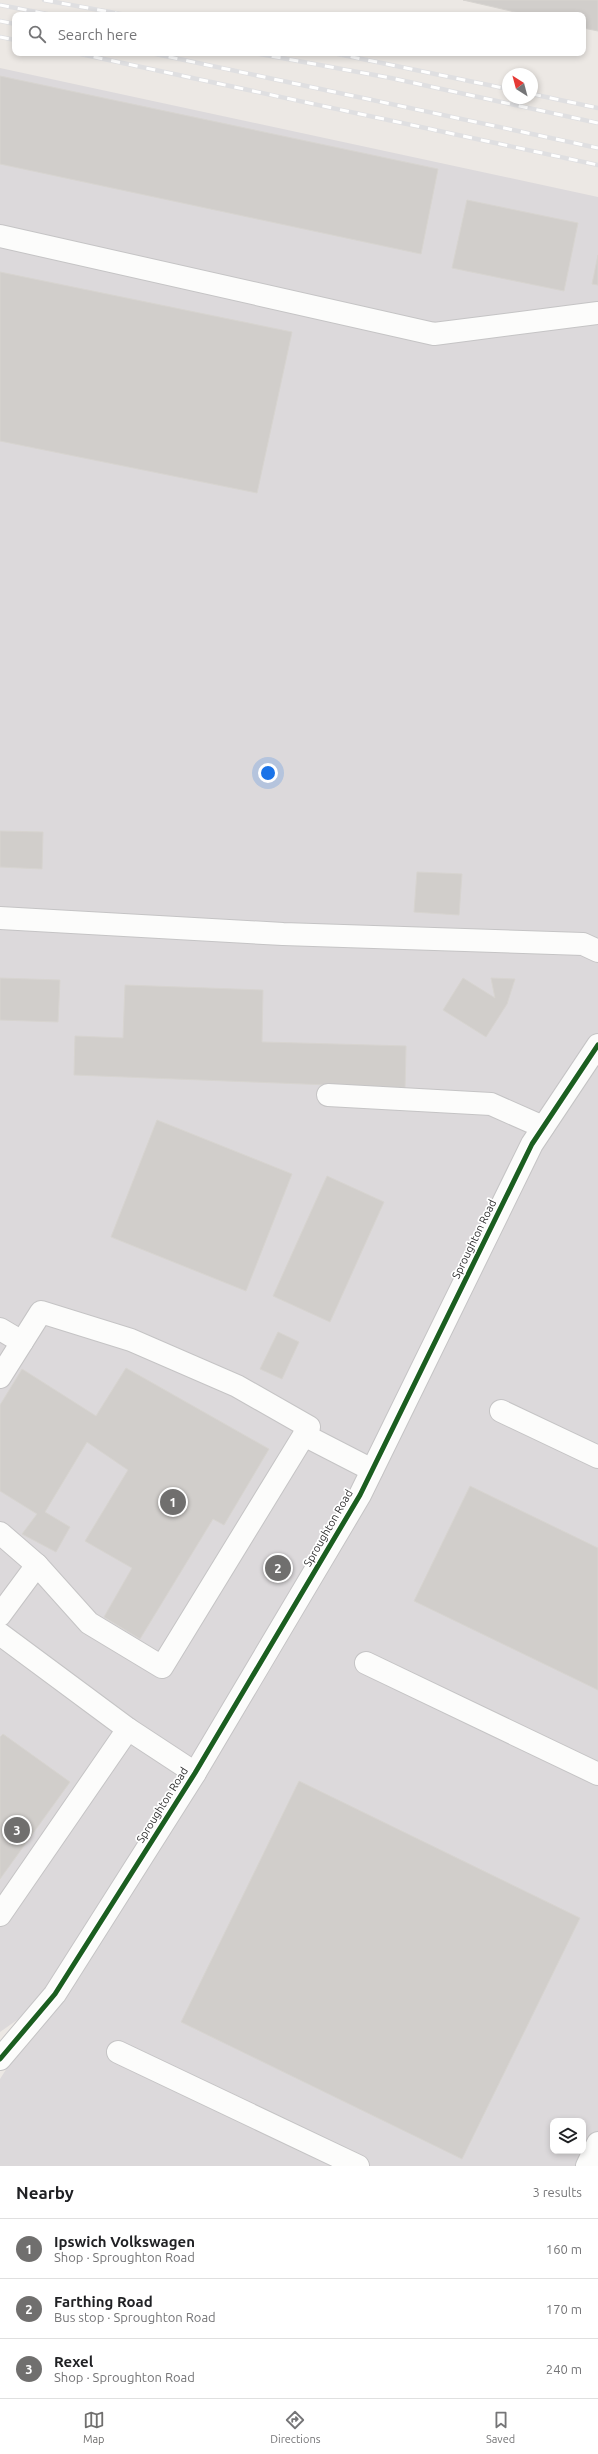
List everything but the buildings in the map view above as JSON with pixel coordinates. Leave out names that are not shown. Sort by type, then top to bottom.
[{"type":"street","points":[[0,236],[434,334],[598,313]]},
{"type":"street","points":[[0,918],[283,934],[583,944],[598,951]]},
{"type":"street","name":"Sproughton Road","points":[[0,2059],[55,1994],[195,1773],[360,1495],[532,1144],[598,1045]]},
{"type":"street","points":[[328,1095],[491,1104],[543,1127]]},
{"type":"street","points":[[0,1377],[41,1312],[131,1340],[237,1386],[309,1427],[162,1667],[89,1623],[37,1565],[0,1533]]},
{"type":"street","points":[[0,1329],[22,1342]]},
{"type":"street","points":[[501,1411],[598,1457]]},
{"type":"street","points":[[304,1435],[372,1470]]},
{"type":"street","points":[[0,1615],[37,1565]]},
{"type":"street","points":[[0,1634],[128,1728],[195,1773]]},
{"type":"street","points":[[366,1663],[598,1774]]},
{"type":"street","points":[[0,1915],[128,1728]]},
{"type":"street","points":[[118,2052],[358,2166]]},
{"type":"street","points":[[587,2166],[598,2143]]},
{"type":"shaded area","points":[[0,68],[598,197],[598,2166],[0,2166],[0,2079],[54,1994],[0,2032]]},
{"type":"railway","points":[[44,0],[110,12]]},
{"type":"railway","points":[[0,5],[36,12]]},
{"type":"railway","points":[[0,21],[12,23]]},
{"type":"railway","points":[[0,37],[12,39]]},
{"type":"railway","points":[[90,56],[598,165]]},
{"type":"railway","points":[[165,56],[598,148]]},
{"type":"railway","points":[[270,56],[391,78],[598,123]]},
{"type":"railway","points":[[348,56],[502,88]]},
{"type":"railway","points":[[538,95],[598,108]]},
{"type":"cycle path","points":[[0,2059],[55,1994],[195,1773],[360,1495],[532,1144],[598,1045]]},
{"type":"place","name":"Ipswich Volkswagen","points":[[173,1502]]},
{"type":"place","name":"Farthing Road","points":[[278,1568]]},
{"type":"place","name":"Rexel","points":[[17,1830]]}]
